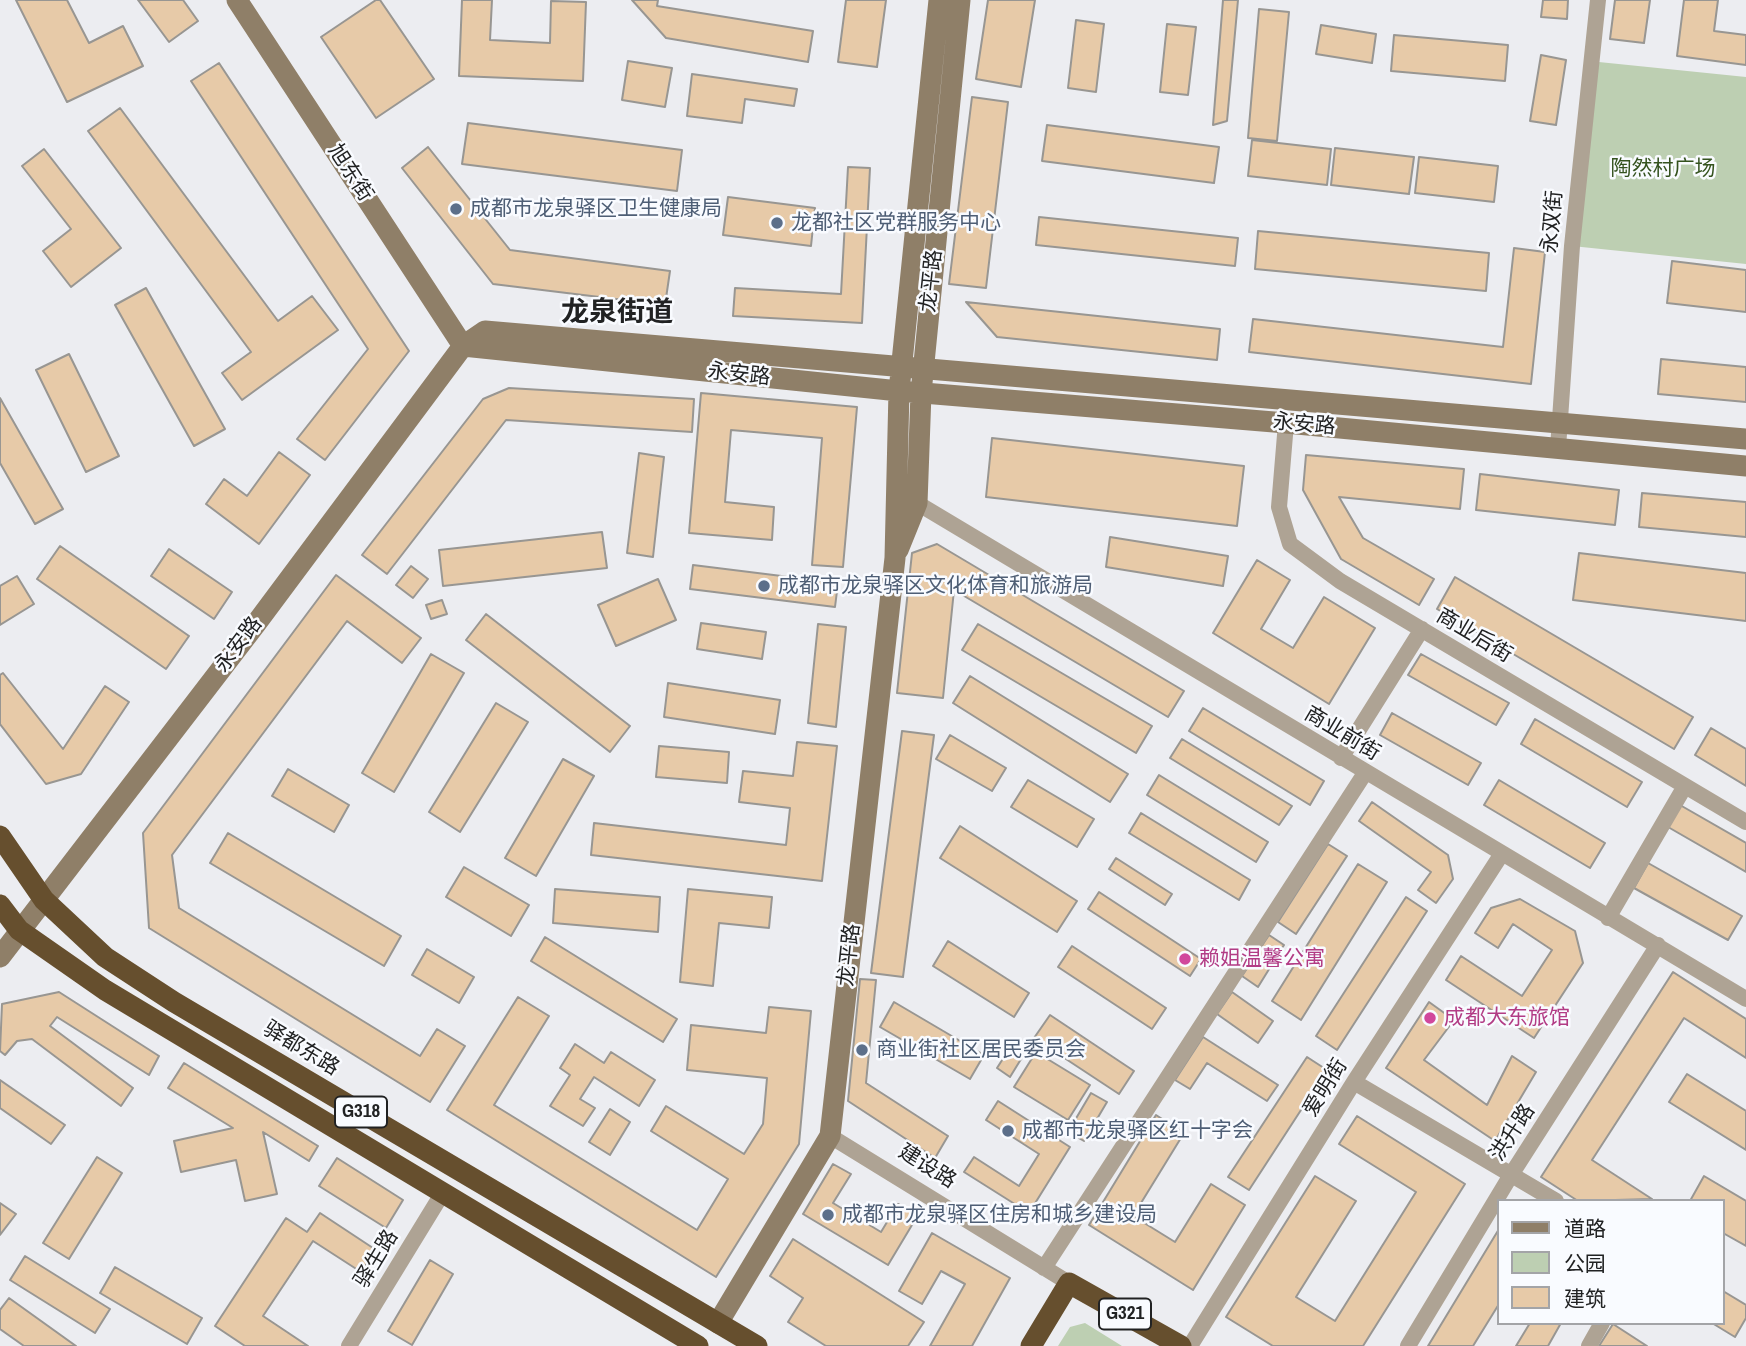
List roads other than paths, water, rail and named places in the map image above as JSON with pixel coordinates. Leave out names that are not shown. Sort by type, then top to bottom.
[{"type":"highway","name":"驿都东路","points":[[0,836],[44,900],[105,957],[174,1002],[757,1346]]},
{"type":"highway","name":"G318","points":[[0,905],[19,930],[105,989],[698,1346]]},
{"type":"highway","points":[[1031,1346],[1069,1283]]},
{"type":"highway","name":"建设路","points":[[1069,1283],[1181,1346]]},
{"type":"street","name":"旭东街","points":[[237,0],[463,346]]},
{"type":"street","name":"龙平路","points":[[718,1323],[830,1136],[894,558],[901,366],[939,0]]},
{"type":"street","name":"龙平路","points":[[894,558],[917,503],[923,367],[960,0]]},
{"type":"street","name":"永双街","points":[[1558,448],[1572,246],[1598,0]]},
{"type":"street","points":[[463,346],[485,331],[1746,439]]},
{"type":"street","name":"永安路","points":[[0,957],[255,625],[463,346],[899,391],[1286,423],[1746,466]]},
{"type":"street","name":"商业后街","points":[[1286,423],[1279,507],[1290,544],[1340,581],[1746,822]]},
{"type":"street","name":"商业前街","points":[[917,503],[1501,855],[1746,999]]},
{"type":"street","points":[[1341,758],[1422,629]]},
{"type":"street","points":[[1044,1268],[1366,773]]},
{"type":"street","points":[[1608,918],[1685,786]]},
{"type":"street","name":"爱明街","points":[[1190,1346],[1354,1082],[1501,855]]},
{"type":"street","name":"洪升路","points":[[1408,1346],[1511,1175],[1658,945]]},
{"type":"street","points":[[1354,1082],[1553,1199]]},
{"type":"street","name":"建设路","points":[[830,1136],[1069,1283]]},
{"type":"street","name":"驿生路","points":[[349,1346],[442,1194]]},
{"type":"street","points":[[1588,1346],[1601,1325]]},
{"type":"place","name":"成都市龙泉驿区卫生健康局","points":[[456,209]]},
{"type":"place","name":"龙都社区党群服务中心","points":[[777,223]]},
{"type":"place","name":"成都市龙泉驿区文化体育和旅游局","points":[[764,586]]},
{"type":"place","name":"赖姐温馨公寓","points":[[1185,959]]},
{"type":"place","name":"成都大东旅馆","points":[[1430,1018]]},
{"type":"place","name":"商业街社区居民委员会","points":[[862,1050]]},
{"type":"place","name":"成都市龙泉驿区红十字会","points":[[1008,1131]]},
{"type":"place","name":"成都市龙泉驿区住房和城乡建设局","points":[[828,1215]]},
{"type":"district","name":"龙泉街道","points":[[617,313]]},
{"type":"park label","name":"陶然村广场","points":[[1663,169]]}]
